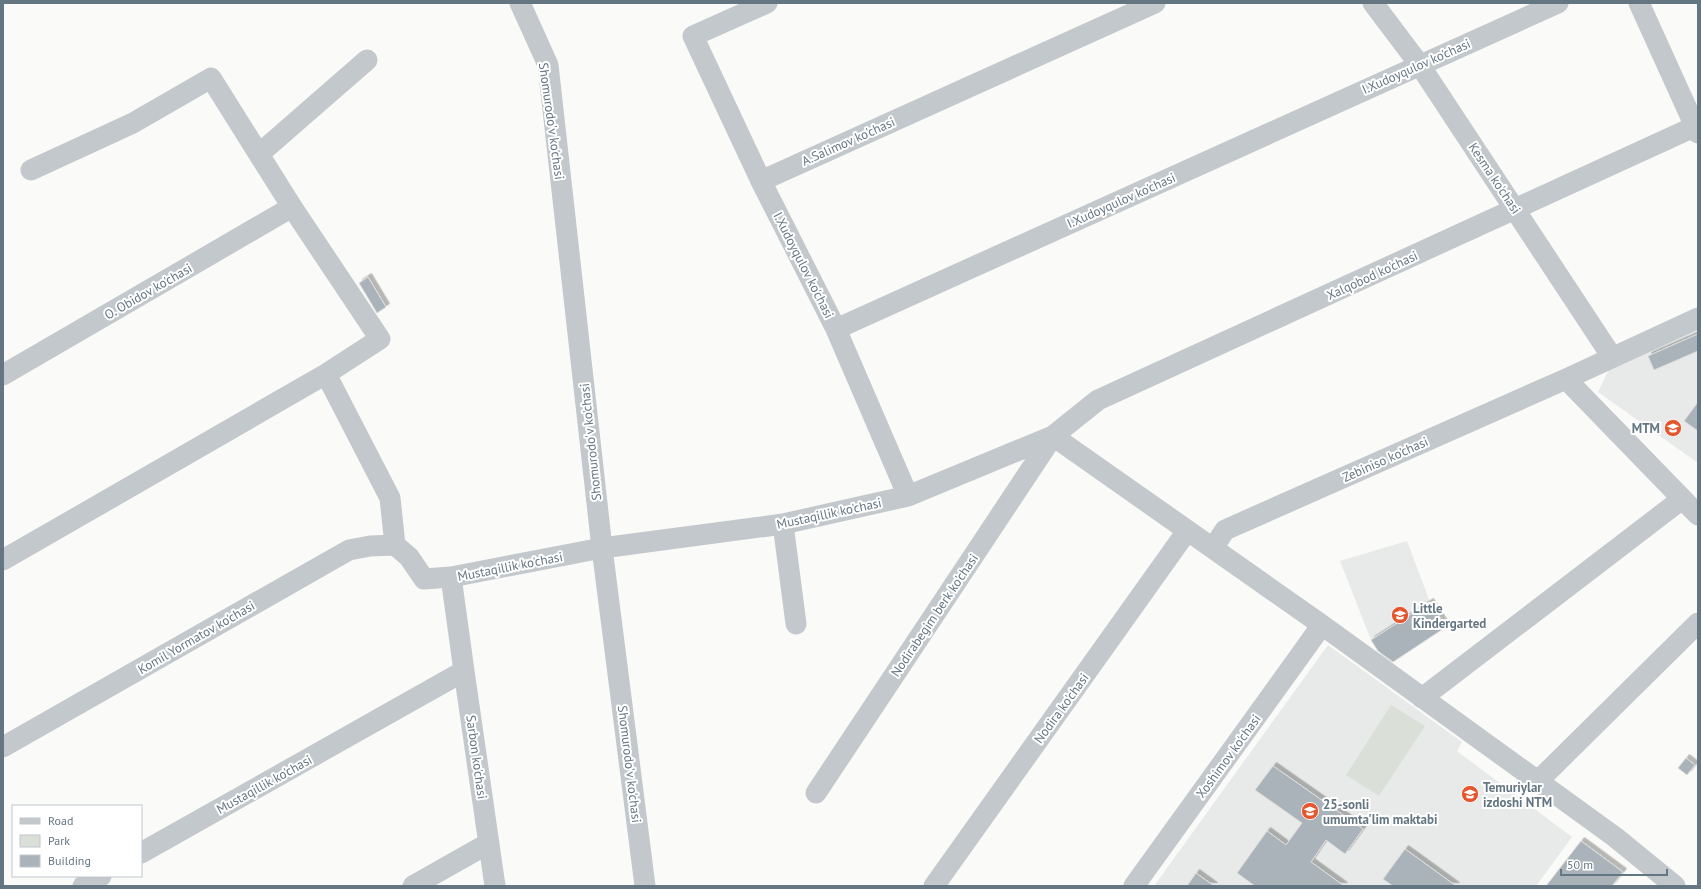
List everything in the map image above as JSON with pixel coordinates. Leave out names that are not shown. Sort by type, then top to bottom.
[{"type":"street","name":"Shomurodo'v ko'chasi","points":[[520,3],[548,65],[602,548],[645,886]]},
{"type":"street","points":[[761,181],[693,36],[767,3]]},
{"type":"street","name":"A.Salimov ko'chasi","points":[[761,181],[1155,3]]},
{"type":"street","name":"Kesma ko'chasi","points":[[1373,3],[1419,64],[1516,209],[1612,358]]},
{"type":"street","name":"I.Xudoyqulov ko'chasi","points":[[761,181],[836,329],[1419,64],[1558,3]]},
{"type":"street","points":[[1639,3],[1697,128]]},
{"type":"street","points":[[259,154],[367,60]]},
{"type":"street","points":[[3,560],[326,374],[380,339],[292,207],[211,78],[133,123],[31,170]]},
{"type":"street","name":"Xalqobod ko'chasi","points":[[1053,436],[1098,400],[1697,128]]},
{"type":"street","name":"O. Obidov ko'chasi","points":[[3,375],[292,207]]},
{"type":"street","name":"Zebiniso ko'chasi","points":[[1213,548],[1225,530],[1566,379],[1698,318]]},
{"type":"street","points":[[836,329],[908,496]]},
{"type":"street","points":[[326,374],[390,498],[395,545],[410,557],[424,579],[451,577]]},
{"type":"street","points":[[1566,379],[1698,515]]},
{"type":"street","name":"Mustaqillik ko'chasi","points":[[142,852],[464,671],[451,577],[602,548],[783,524],[908,496],[1053,436]]},
{"type":"street","points":[[1053,436],[1322,625],[1538,781],[1615,837],[1675,886]]},
{"type":"street","name":"Nodirabegim berk ko'chasi","points":[[816,793],[1053,436]]},
{"type":"street","points":[[1422,698],[1682,499]]},
{"type":"street","points":[[783,524],[796,624]]},
{"type":"street","name":"Nodira ko'chasi","points":[[934,886],[1187,531]]},
{"type":"street","name":"Komil Yormatov ko'chasi","points":[[3,747],[349,550],[370,546],[395,545]]},
{"type":"street","points":[[1538,781],[1698,623]]},
{"type":"street","name":"Xoshimov ko'chasi","points":[[1134,886],[1322,625]]},
{"type":"street","name":"Sarbon ko'chasi","points":[[464,671],[495,886]]},
{"type":"street","points":[[413,886],[489,843]]},
{"type":"street","points":[[83,886],[99,877]]},
{"type":"shaded area","name":"MTM","points":[[1698,327],[1698,463],[1598,392],[1610,367]]},
{"type":"shaded area","name":"Little Kindergarted","points":[[1407,541],[1430,602],[1446,627],[1388,665],[1371,640],[1340,561]]},
{"type":"shaded area","name":"25-sonli umumta'lim maktabi","points":[[1328,645],[1462,742],[1457,751],[1572,837],[1536,886],[1154,886]]},
{"type":"green space","points":[[1391,705],[1425,726],[1379,796],[1346,775]]},
{"type":"building","points":[[368,277],[386,307],[377,313],[359,283]]},
{"type":"building","points":[[1698,334],[1698,351],[1654,370],[1648,356]]},
{"type":"building","points":[[1698,402],[1698,431],[1684,421]]},
{"type":"building","points":[[1430,602],[1446,627],[1393,662],[1378,651],[1371,640]]},
{"type":"building","points":[[1686,758],[1695,765],[1687,775],[1678,768]]},
{"type":"building","points":[[1273,766],[1363,829],[1345,854],[1326,840],[1311,862],[1344,886],[1255,886],[1237,873],[1267,831],[1286,845],[1302,823],[1255,790]]},
{"type":"building","points":[[1581,841],[1623,872],[1612,886],[1546,886]]},
{"type":"building","points":[[1405,849],[1456,886],[1393,886],[1383,879]]},
{"type":"building","points":[[1196,873],[1214,886],[1187,886]]},
{"type":"place","name":"MTM","points":[[1673,428]]},
{"type":"place","name":"Little Kindergarted","points":[[1400,615]]},
{"type":"place","name":"Temuriylar izdoshi NTM","points":[[1470,794]]},
{"type":"place","name":"25-sonli umumta'lim maktabi","points":[[1310,811]]}]
